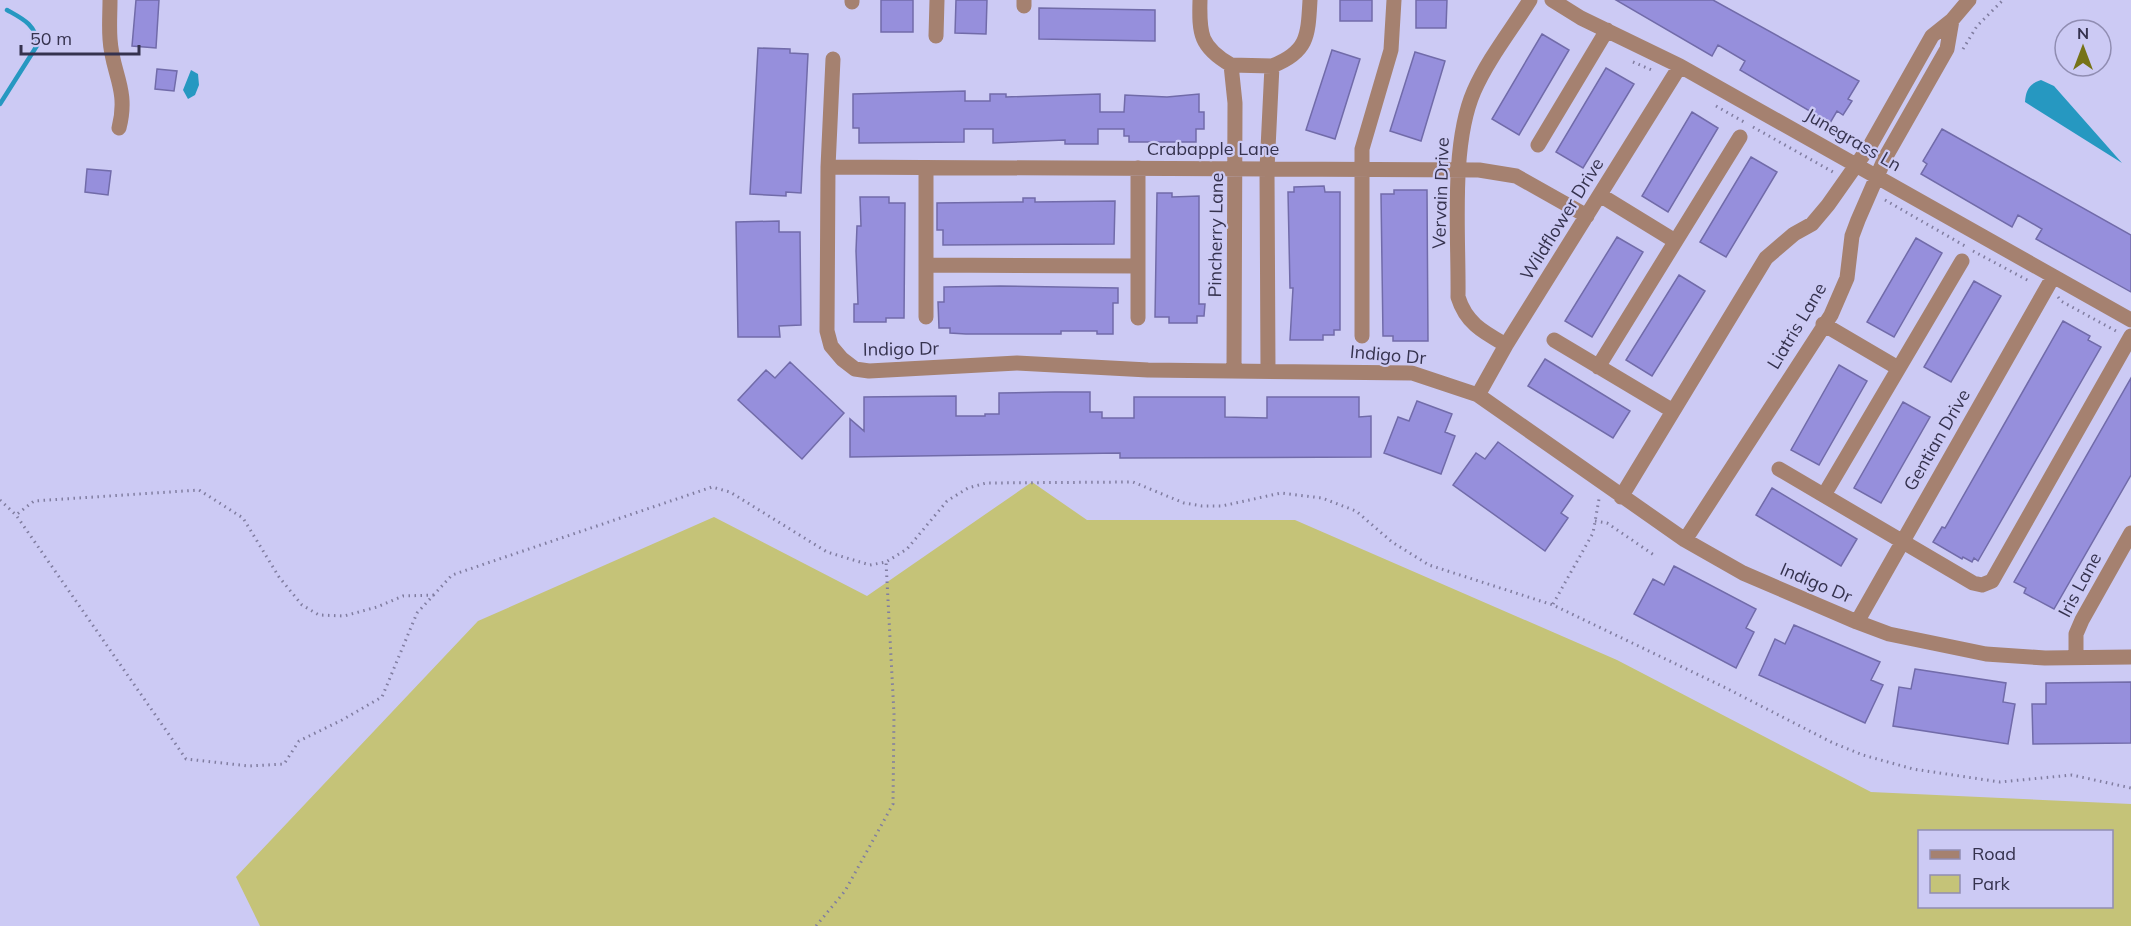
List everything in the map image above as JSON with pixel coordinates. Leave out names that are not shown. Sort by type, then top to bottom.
[{"type":"street","points":[[110,0],[110,39],[121,82],[124,109],[119,128]]},
{"type":"street","points":[[936,36],[937,0]]},
{"type":"street","points":[[1200,0],[1202,38],[1212,54],[1231,65],[1272,66],[1291,59],[1303,44],[1309,28],[1310,0]]},
{"type":"street","points":[[1362,336],[1364,136],[1391,50],[1394,0]]},
{"type":"street","name":"Vervain Drive","points":[[1506,345],[1478,329],[1463,313],[1458,297],[1462,131],[1474,91],[1530,0]]},
{"type":"street","name":"Junegrass Ln","points":[[1552,0],[1676,72],[1857,164],[1875,184],[2049,284],[2131,320]]},
{"type":"street","points":[[1622,497],[1766,258],[1794,234],[1812,224],[1871,144],[1932,36],[1952,20],[1970,0]]},
{"type":"street","name":"Liatris Lane","points":[[1685,540],[1841,295],[1849,269],[1852,236],[1885,158],[1947,49],[1952,20]]},
{"type":"street","points":[[1538,145],[1607,30]]},
{"type":"street","name":"Indigo Dr","points":[[833,59],[828,167],[827,331],[831,346],[855,369],[921,370],[1017,363],[1148,370],[1412,373],[1478,394],[1685,540],[1743,573],[1857,622],[1889,634],[1952,649],[1986,654],[2076,658],[2131,657]]},
{"type":"street","name":"Pincherry Lane","points":[[1231,65],[1235,103],[1237,170],[1234,370]]},
{"type":"street","points":[[1268,370],[1267,169],[1272,66]]},
{"type":"street","name":"Wildflower Drive","points":[[1478,394],[1506,345],[1676,72]]},
{"type":"street","points":[[1598,367],[1740,137]]},
{"type":"street","name":"Crabapple Lane","points":[[828,167],[1460,169],[1516,176],[1587,216]]},
{"type":"street","points":[[1138,168],[1138,318]]},
{"type":"street","points":[[926,169],[926,317]]},
{"type":"street","points":[[1600,195],[1675,241]]},
{"type":"street","points":[[1824,495],[1962,261]]},
{"type":"street","points":[[926,266],[1138,266]]},
{"type":"street","name":"Gentian Drive","points":[[1857,622],[2049,284]]},
{"type":"street","points":[[1823,324],[1898,368]]},
{"type":"street","points":[[1779,469],[1973,583],[1982,585],[1992,581],[2131,336]]},
{"type":"street","points":[[1554,339],[1673,411]]},
{"type":"street","name":"Iris Lane","points":[[2076,658],[2076,634],[2082,620],[2131,533]]},
{"type":"path","points":[[1624,58],[1650,71],[1676,72]]},
{"type":"path","points":[[1709,102],[1830,172],[1836,171],[1847,178]]},
{"type":"path","points":[[1875,184],[1887,202],[2049,284],[2061,302],[2131,336]]},
{"type":"path","points":[[0,500],[16,515],[186,759],[249,766],[284,764],[299,741],[382,697],[417,613],[452,575],[712,487],[730,492],[827,552],[870,565],[886,562],[907,549],[947,501],[968,488],[986,483],[1133,482],[1184,503],[1202,506],[1222,506],[1281,493],[1322,498],[1356,511],[1392,542],[1430,565],[1553,604],[1833,743],[1863,755],[1913,768],[2000,782],[2072,775],[2131,788]]},
{"type":"path","points":[[16,515],[34,501],[199,490],[243,518],[279,577],[302,605],[320,615],[344,616],[377,608],[403,596],[434,595]]},
{"type":"path","points":[[1595,521],[1607,523],[1654,555]]},
{"type":"path","points":[[816,926],[845,891],[893,804],[894,714],[886,562]]},
{"type":"green space","points":[[1032,482],[1087,520],[1295,520],[1617,660],[1871,792],[2131,804],[2131,926],[260,926],[236,877],[478,621],[714,517],[867,596]]},
{"type":"water","points":[[191,70],[198,74],[199,85],[195,95],[188,99],[183,90]]},
{"type":"water","points":[[2041,80],[2054,86],[2122,163],[2025,102],[2029,88]]},
{"type":"building","points":[[136,0],[159,0],[156,48],[132,46]]},
{"type":"building","points":[[881,0],[913,0],[913,32],[881,32]]},
{"type":"building","points":[[956,0],[987,0],[986,34],[955,33]]},
{"type":"building","points":[[1340,0],[1372,0],[1372,21],[1340,21]]},
{"type":"building","points":[[1416,0],[1447,0],[1446,28],[1416,28]]},
{"type":"building","points":[[1616,0],[1713,0],[1859,81],[1848,99],[1852,101],[1843,115],[1837,111],[1830,123],[1740,70],[1745,61],[1718,45],[1712,56]]},
{"type":"building","points":[[1039,8],[1155,10],[1155,41],[1039,39]]},
{"type":"building","points":[[1542,34],[1569,50],[1519,135],[1492,119]]},
{"type":"building","points":[[758,48],[790,49],[790,53],[808,54],[801,193],[786,192],[786,196],[750,194]]},
{"type":"building","points":[[1332,50],[1360,59],[1335,139],[1306,130]]},
{"type":"building","points":[[1415,52],[1445,61],[1421,141],[1390,131]]},
{"type":"building","points":[[1606,68],[1634,84],[1583,168],[1556,152]]},
{"type":"building","points":[[157,69],[177,71],[174,91],[155,89]]},
{"type":"building","points":[[965,91],[965,101],[990,101],[990,94],[1006,94],[1006,97],[1100,94],[1100,112],[1124,112],[1125,95],[1167,97],[1199,94],[1199,112],[1204,112],[1204,129],[1196,129],[1196,142],[1129,142],[1129,136],[1124,136],[1124,129],[1098,129],[1098,144],[1065,144],[1065,140],[993,143],[993,129],[964,129],[964,142],[859,143],[859,128],[853,128],[853,94]]},
{"type":"building","points":[[1692,112],[1718,128],[1668,212],[1642,196]]},
{"type":"building","points":[[1942,129],[2131,235],[2131,292],[2036,239],[2042,229],[2018,215],[2012,227],[1921,174],[1927,164],[1923,161]]},
{"type":"building","points":[[1751,157],[1777,172],[1726,257],[1700,242]]},
{"type":"building","points":[[87,169],[111,171],[108,195],[85,192]]},
{"type":"building","points":[[1324,186],[1325,192],[1340,192],[1340,330],[1334,330],[1334,335],[1323,335],[1323,340],[1290,340],[1293,288],[1290,288],[1288,192],[1294,192],[1294,187]]},
{"type":"building","points":[[1394,190],[1427,190],[1428,341],[1393,341],[1393,336],[1383,336],[1381,194],[1394,194]]},
{"type":"building","points":[[1157,193],[1172,193],[1172,197],[1199,196],[1199,304],[1205,304],[1204,316],[1197,316],[1197,323],[1169,323],[1169,317],[1155,317]]},
{"type":"building","points":[[860,197],[889,197],[889,203],[905,203],[904,318],[886,318],[886,322],[854,322],[854,304],[858,304],[856,251],[857,226],[861,226]]},
{"type":"building","points":[[1023,198],[1035,198],[1035,202],[1115,201],[1114,244],[943,245],[943,230],[937,230],[937,203],[1023,202]]},
{"type":"building","points":[[779,221],[779,232],[800,232],[801,325],[779,326],[780,337],[738,337],[736,222]]},
{"type":"building","points":[[1617,237],[1643,252],[1592,337],[1565,321]]},
{"type":"building","points":[[1916,238],[1942,253],[1894,337],[1867,322]]},
{"type":"building","points":[[1679,275],[1705,291],[1652,376],[1626,360]]},
{"type":"building","points":[[1974,281],[2001,296],[1951,382],[1924,367]]},
{"type":"building","points":[[944,287],[1118,288],[1118,303],[1113,303],[1113,334],[1097,334],[1097,331],[1061,331],[1061,334],[966,334],[950,333],[950,328],[939,328],[938,302],[944,302]]},
{"type":"building","points":[[2063,321],[2090,336],[2088,340],[2101,347],[1978,561],[1974,558],[1972,562],[1963,557],[1962,559],[1933,542],[1942,527],[1945,528]]},
{"type":"building","points":[[1545,359],[1630,411],[1613,438],[1528,386]]},
{"type":"building","points":[[790,362],[844,413],[802,459],[738,400],[766,370],[775,378]]},
{"type":"building","points":[[1839,365],[1867,381],[1819,465],[1791,450]]},
{"type":"building","points":[[2131,378],[2131,475],[2054,609],[2024,593],[2026,588],[2014,582]]},
{"type":"building","points":[[1090,392],[1090,412],[1102,412],[1102,418],[1134,418],[1134,397],[1225,397],[1225,417],[1267,418],[1267,397],[1359,397],[1359,417],[1371,416],[1371,457],[1120,458],[1120,453],[850,457],[850,419],[864,431],[864,397],[956,396],[956,416],[985,416],[985,414],[999,414],[999,393]]},
{"type":"building","points":[[1417,401],[1452,414],[1445,432],[1455,436],[1441,474],[1384,453],[1398,417],[1409,421]]},
{"type":"building","points":[[1903,402],[1930,417],[1881,503],[1854,488]]},
{"type":"building","points":[[1498,442],[1573,496],[1561,513],[1568,518],[1545,551],[1453,485],[1476,453],[1485,459]]},
{"type":"building","points":[[1772,488],[1857,539],[1841,566],[1756,515]]},
{"type":"building","points":[[1674,566],[1756,609],[1746,628],[1754,632],[1736,668],[1634,614],[1653,579],[1664,585]]},
{"type":"building","points":[[1794,625],[1880,662],[1871,680],[1883,685],[1865,723],[1759,675],[1775,639],[1785,644]]},
{"type":"building","points":[[1915,669],[2006,683],[2003,702],[2015,704],[2008,744],[1893,726],[1899,687],[1911,689]]},
{"type":"building","points":[[2131,682],[2131,743],[2033,744],[2032,704],[2046,704],[2046,683]]},
{"type":"waterway","points":[[0,104],[38,44],[31,27],[23,19],[7,10]]}]
